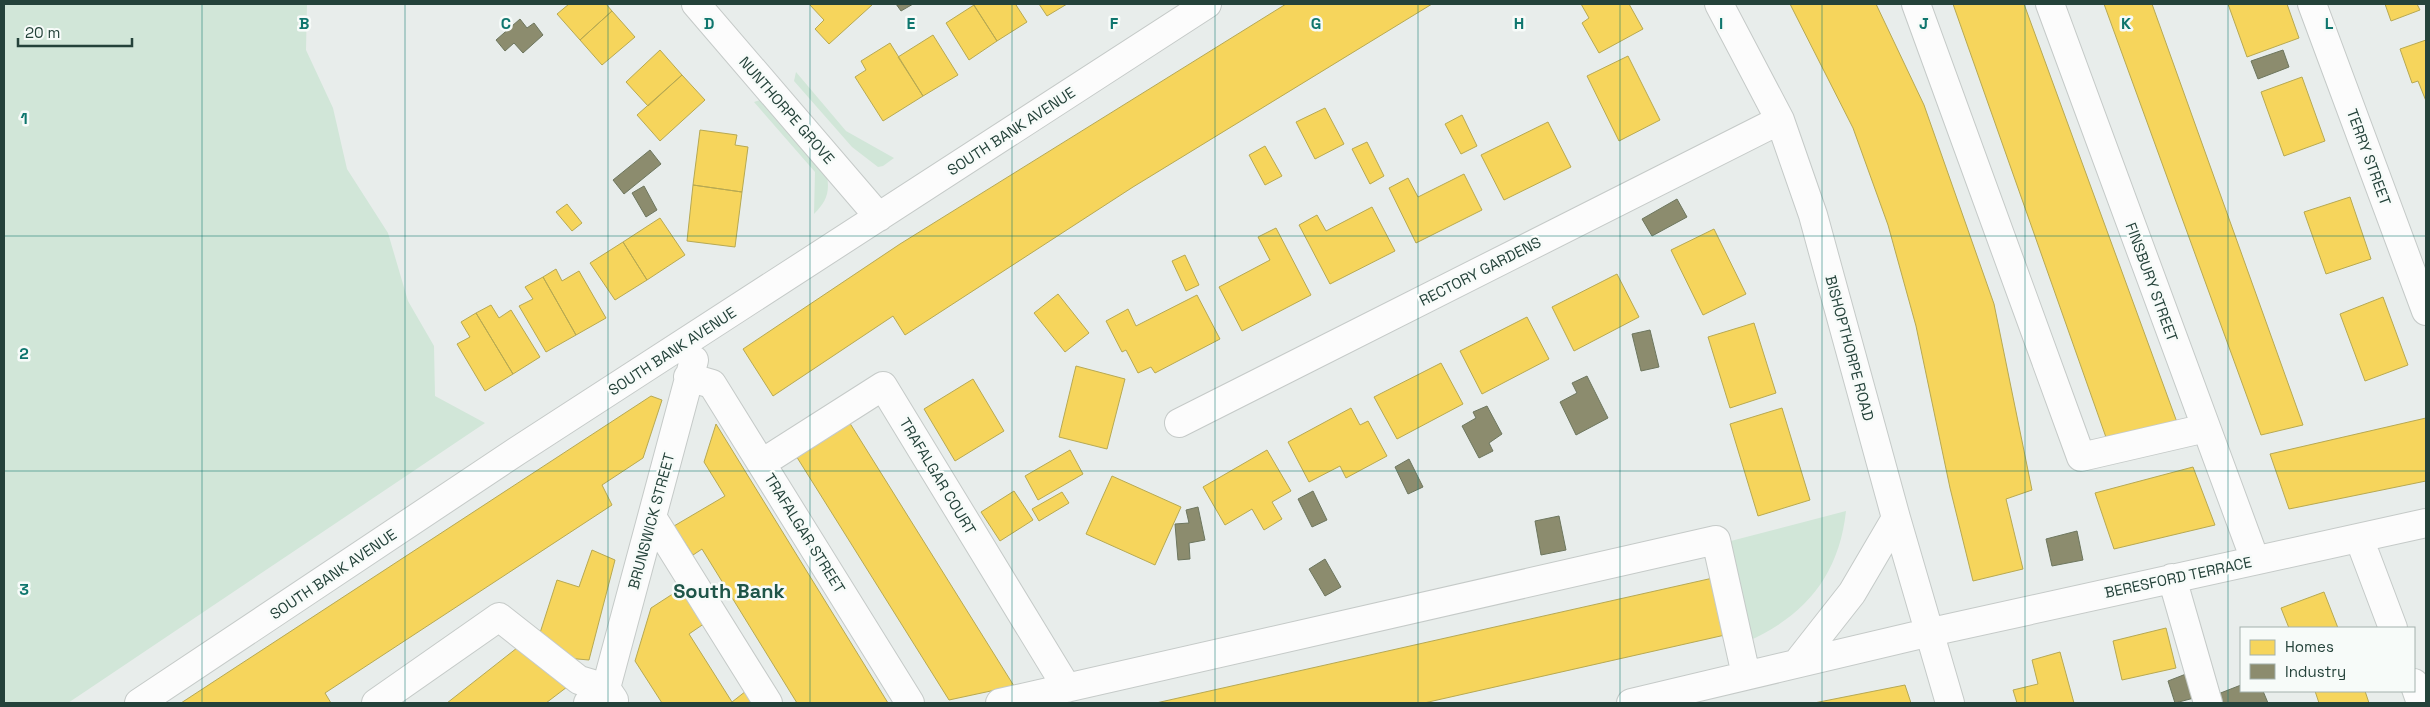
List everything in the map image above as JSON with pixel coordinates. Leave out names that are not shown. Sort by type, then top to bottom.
[{"type":"street","name":"NUNTHORPE GROVE","points":[[696,4],[879,216]]},
{"type":"street","name":"SOUTH BANK AVENUE","points":[[139,703],[500,462],[1207,4]]},
{"type":"street","name":"BISHOPTHORPE ROAD","points":[[1719,4],[1780,120],[1813,215],[1896,518],[1950,703]]},
{"type":"street","points":[[1916,4],[2081,457],[2206,428]]},
{"type":"street","name":"FINSBURY STREET","points":[[2050,4],[2254,560]]},
{"type":"street","name":"TERRY STREET","points":[[2312,4],[2426,311]]},
{"type":"street","name":"RECTORY GARDENS","points":[[1179,423],[1780,120]]},
{"type":"street","name":"BRUNSWICK STREET","points":[[603,698],[688,377],[702,331]]},
{"type":"street","name":"TRAFALGAR STREET","points":[[688,377],[712,384],[910,703]]},
{"type":"street","name":"TRAFALGAR COURT","points":[[762,463],[882,386],[1067,688]]},
{"type":"street","points":[[652,517],[768,703]]},
{"type":"street","points":[[1797,663],[1852,593],[1896,518]]},
{"type":"street","name":"BERESFORD TERRACE","points":[[1631,703],[1930,632],[2426,523]]},
{"type":"street","points":[[2359,538],[2393,627]]},
{"type":"street","points":[[1000,703],[1716,540],[1746,675]]},
{"type":"street","points":[[2172,578],[2208,703]]},
{"type":"street","points":[[376,703],[499,617],[603,698]]},
{"type":"street","points":[[2415,686],[2421,703]]},
{"type":"green space","points":[[4,4],[307,4],[306,50],[333,108],[347,169],[388,233],[408,301],[434,346],[435,396],[485,423],[68,703],[4,703]]},
{"type":"green space","points":[[796,72],[846,131],[894,158],[883,166],[878,167],[852,147],[794,81]]},
{"type":"green space","points":[[763,99],[827,176],[828,187],[826,197],[814,214],[815,172],[754,102]]},
{"type":"green space","points":[[1846,511],[1836,555],[1827,574],[1815,592],[1785,620],[1767,632],[1746,642],[1723,543]]},
{"type":"building: Homes","points":[[569,4],[606,4],[612,11],[580,40],[557,14]]},
{"type":"building: Homes","points":[[809,4],[872,5],[829,44],[815,29],[824,20]]},
{"type":"building: Homes","points":[[973,4],[1018,4],[1016,5],[1027,22],[997,41]]},
{"type":"building: Homes","points":[[1039,4],[1067,4],[1047,16]]},
{"type":"building: Homes","points":[[1286,4],[1432,4],[1133,187],[905,335],[893,316],[773,396],[743,349],[900,244]]},
{"type":"building: Homes","points":[[1581,4],[1629,4],[1643,29],[1599,53],[1582,23],[1589,18]]},
{"type":"building: Homes","points":[[1790,4],[1876,4],[1924,105],[1994,304],[2032,490],[2006,499],[2023,569],[1973,581],[1950,488],[1916,326],[1888,225],[1853,128]]},
{"type":"building: Homes","points":[[1953,4],[2024,4],[2178,425],[2108,443]]},
{"type":"building: Homes","points":[[2104,4],[2152,4],[2303,425],[2261,435]]},
{"type":"building: Homes","points":[[2228,4],[2287,4],[2299,38],[2247,57]]},
{"type":"building: Homes","points":[[2385,4],[2417,4],[2420,10],[2391,21]]},
{"type":"building: Homes","points":[[974,5],[997,41],[969,60],[946,23]]},
{"type":"building: Homes","points":[[612,11],[635,37],[602,65],[580,40]]},
{"type":"building: Homes","points":[[933,35],[958,75],[923,96],[898,57]]},
{"type":"building: Homes","points":[[2426,40],[2426,101],[2418,81],[2412,83],[2400,49]]},
{"type":"building: Homes","points":[[890,43],[923,96],[883,121],[855,77],[866,70],[861,61]]},
{"type":"building: Homes","points":[[660,50],[682,75],[648,106],[626,82]]},
{"type":"building: Homes","points":[[1628,56],[1660,120],[1619,141],[1587,76]]},
{"type":"building: Homes","points":[[682,75],[705,100],[660,141],[637,115]]},
{"type":"building: Homes","points":[[2302,77],[2325,141],[2284,156],[2261,92]]},
{"type":"building: Homes","points":[[1325,108],[1344,144],[1315,159],[1296,122]]},
{"type":"building: Homes","points":[[1462,115],[1477,146],[1461,154],[1445,124]]},
{"type":"building: Homes","points":[[1548,122],[1571,167],[1504,200],[1481,155]]},
{"type":"building: Homes","points":[[700,130],[737,135],[735,145],[748,147],[742,192],[693,185]]},
{"type":"building: Homes","points":[[1367,142],[1384,176],[1370,184],[1352,149]]},
{"type":"building: Homes","points":[[1265,146],[1282,176],[1265,185],[1249,155]]},
{"type":"building: Homes","points":[[1464,174],[1482,210],[1416,243],[1389,188],[1408,178],[1418,197]]},
{"type":"building: Homes","points":[[693,185],[742,192],[735,247],[687,241]]},
{"type":"building: Homes","points":[[2350,197],[2371,259],[2326,274],[2304,212]]},
{"type":"building: Homes","points":[[567,204],[582,223],[572,231],[556,212]]},
{"type":"building: Homes","points":[[1372,207],[1395,251],[1330,284],[1299,225],[1317,215],[1326,231]]},
{"type":"building: Homes","points":[[660,218],[685,255],[647,280],[623,242]]},
{"type":"building: Homes","points":[[1276,228],[1311,295],[1242,331],[1219,287],[1270,260],[1258,237]]},
{"type":"building: Homes","points":[[1714,229],[1746,294],[1703,315],[1671,250]]},
{"type":"building: Homes","points":[[623,242],[647,280],[615,300],[590,263]]},
{"type":"building: Homes","points":[[1185,255],[1199,285],[1186,291],[1172,261]]},
{"type":"building: Homes","points":[[556,269],[562,281],[579,271],[606,318],[576,335],[543,277]]},
{"type":"building: Homes","points":[[1617,274],[1639,317],[1574,351],[1552,307]]},
{"type":"building: Homes","points":[[543,277],[576,335],[546,352],[519,306],[533,299],[525,287]]},
{"type":"building: Homes","points":[[1058,294],[1089,333],[1065,352],[1034,313]]},
{"type":"building: Homes","points":[[1197,295],[1220,339],[1155,373],[1151,367],[1138,373],[1126,350],[1122,352],[1106,321],[1128,309],[1136,326]]},
{"type":"building: Homes","points":[[2383,297],[2408,365],[2365,381],[2340,314]]},
{"type":"building: Homes","points":[[491,305],[499,318],[511,310],[540,357],[513,374],[476,313]]},
{"type":"building: Homes","points":[[476,313],[513,374],[485,391],[457,344],[470,337],[461,322]]},
{"type":"building: Homes","points":[[1527,317],[1549,359],[1482,394],[1460,351]]},
{"type":"building: Homes","points":[[1754,323],[1776,393],[1730,408],[1708,337]]},
{"type":"building: Homes","points":[[1441,363],[1463,404],[1397,439],[1374,397]]},
{"type":"building: Homes","points":[[1076,366],[1125,379],[1107,449],[1059,437]]},
{"type":"building: Homes","points":[[973,379],[1004,431],[955,461],[924,409]]},
{"type":"building: Homes","points":[[651,396],[662,400],[643,458],[602,485],[612,505],[325,693],[331,703],[181,703]]},
{"type":"building: Homes","points":[[1351,408],[1360,425],[1368,421],[1387,456],[1346,478],[1340,466],[1309,482],[1288,442]]},
{"type":"building: Homes","points":[[1782,408],[1810,500],[1758,516],[1730,424]]},
{"type":"building: Homes","points":[[846,417],[1014,686],[949,700],[793,451]]},
{"type":"building: Homes","points":[[2426,418],[2426,481],[2289,509],[2270,454]]},
{"type":"building: Homes","points":[[716,424],[888,703],[797,703],[702,549],[693,555],[674,526],[725,496],[704,462]]},
{"type":"building: Homes","points":[[1070,450],[1083,474],[1038,500],[1025,476]]},
{"type":"building: Homes","points":[[1267,450],[1291,491],[1272,502],[1282,519],[1264,530],[1252,509],[1225,525],[1203,487]]},
{"type":"building: Homes","points":[[2193,467],[2215,525],[2114,549],[2095,493]]},
{"type":"building: Homes","points":[[1112,476],[1181,507],[1155,565],[1086,534]]},
{"type":"building: Homes","points":[[1014,491],[1033,520],[1000,541],[981,512]]},
{"type":"building: Homes","points":[[1062,492],[1069,503],[1039,521],[1032,509]]},
{"type":"building: Homes","points":[[592,550],[615,560],[589,660],[566,658],[539,636],[557,580],[579,587]]},
{"type":"building: Homes","points":[[1713,578],[1725,635],[1424,703],[1156,703]]},
{"type":"building: Homes","points":[[685,586],[708,621],[689,634],[732,702],[746,691],[754,703],[662,703],[635,661],[651,608]]},
{"type":"building: Homes","points":[[2324,592],[2338,627],[2289,627],[2281,608]]},
{"type":"building: Homes","points":[[2166,628],[2176,668],[2122,680],[2113,641]]},
{"type":"building: Homes","points":[[522,644],[567,687],[546,703],[447,703]]},
{"type":"building: Homes","points":[[2060,652],[2074,703],[2017,703],[2013,690],[2038,684],[2032,660]]},
{"type":"building: Homes","points":[[1905,685],[1911,703],[1814,703]]},
{"type":"building: Homes","points":[[2315,692],[2365,692],[2369,703],[2319,703]]},
{"type":"building: Industry","points":[[896,4],[913,4],[901,11]]},
{"type":"building: Industry","points":[[520,19],[527,28],[534,23],[543,35],[523,53],[514,43],[505,51],[496,40]]},
{"type":"building: Industry","points":[[2283,50],[2289,67],[2258,79],[2251,61]]},
{"type":"building: Industry","points":[[650,150],[661,164],[624,194],[613,180]]},
{"type":"building: Industry","points":[[644,186],[657,210],[646,217],[632,193]]},
{"type":"building: Industry","points":[[1677,199],[1687,217],[1652,236],[1642,219]]},
{"type":"building: Industry","points":[[1650,330],[1659,367],[1641,371],[1632,334]]},
{"type":"building: Industry","points":[[1587,376],[1608,418],[1576,435],[1560,402],[1577,393],[1572,383]]},
{"type":"building: Industry","points":[[1487,406],[1502,434],[1489,443],[1493,451],[1479,458],[1462,426],[1476,418],[1473,412]]},
{"type":"building: Industry","points":[[1409,459],[1423,487],[1408,494],[1395,467]]},
{"type":"building: Industry","points":[[1313,491],[1327,520],[1312,527],[1298,499]]},
{"type":"building: Industry","points":[[1198,507],[1205,540],[1189,543],[1190,559],[1178,560],[1175,524],[1189,523],[1186,510]]},
{"type":"building: Industry","points":[[1559,516],[1566,550],[1541,555],[1535,521]]},
{"type":"building: Industry","points":[[2077,531],[2083,560],[2052,566],[2046,539]]},
{"type":"building: Industry","points":[[1325,559],[1341,587],[1325,596],[1309,569]]},
{"type":"building: Industry","points":[[2186,674],[2194,698],[2175,703],[2168,681]]},
{"type":"building: Industry","points":[[2240,685],[2240,692],[2263,692],[2268,703],[2222,703],[2218,694]]},
{"type":"district","name":"South Bank","points":[[729,591]]}]
